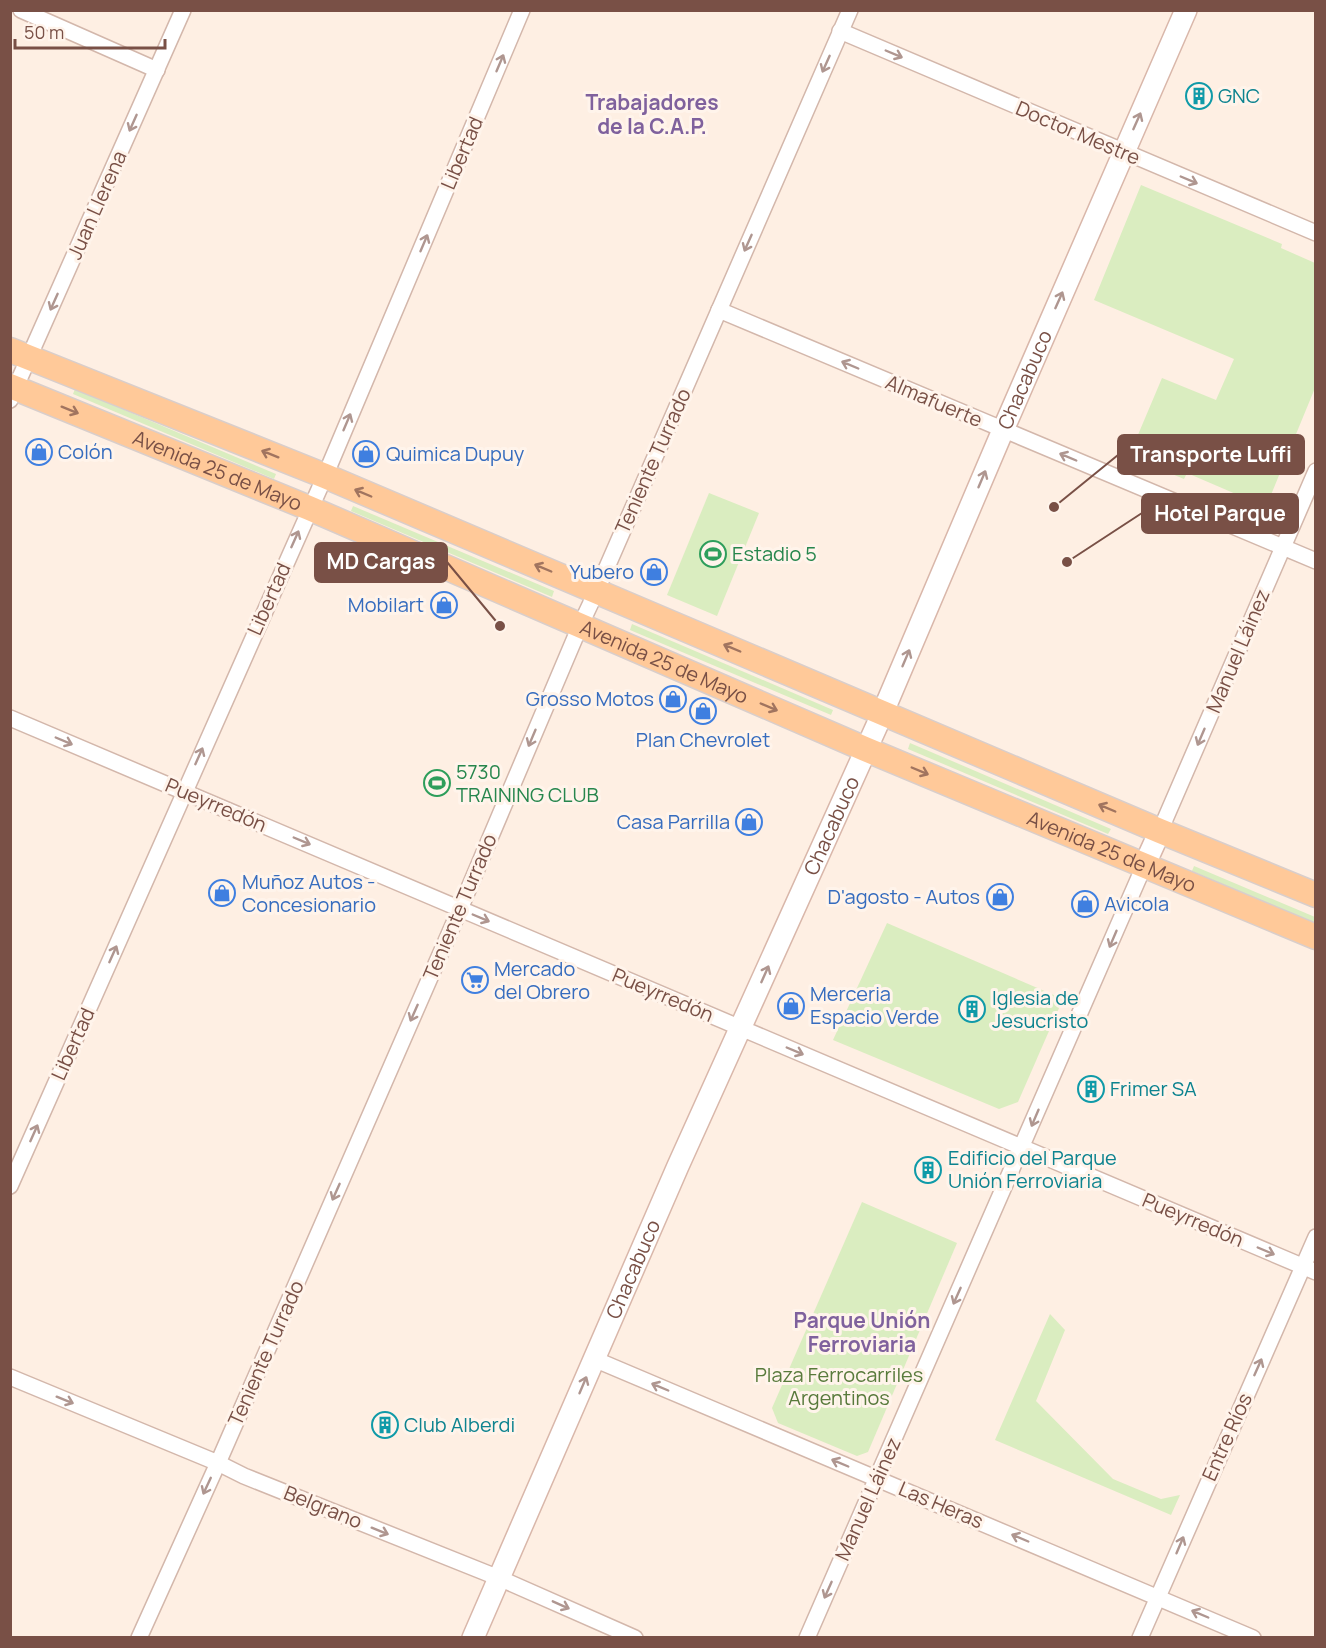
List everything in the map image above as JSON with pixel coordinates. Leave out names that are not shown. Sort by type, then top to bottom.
[{"type":"main road","name":"Avenida 25 de Mayo","points":[[20,354],[324,476],[1316,895]]},
{"type":"main road","name":"Avenida 25 de Mayo","points":[[12,391],[309,508],[865,749],[1316,937]]},
{"type":"street","points":[[21,10],[157,70]]},
{"type":"street","name":"Juan Llerena","points":[[12,391],[20,354],[157,70],[183,10]]},
{"type":"street","name":"Libertad","points":[[10,1186],[324,476],[522,10]]},
{"type":"street","name":"Teniente Turrado","points":[[139,1638],[460,909],[580,626],[849,10]]},
{"type":"street","name":"Chacabuco","points":[[473,1638],[678,1166],[883,712],[1186,10]]},
{"type":"street","name":"Doctor Mestre","points":[[840,31],[1316,233]]},
{"type":"street","name":"Almafuerte","points":[[719,310],[1316,561]]},
{"type":"street","name":"Manuel Láinez","points":[[1160,831],[1316,471]]},
{"type":"street","name":"Pueyrredón","points":[[10,718],[1309,1270]]},
{"type":"street","points":[[1144,866],[1160,831]]},
{"type":"street","name":"Manuel Láinez","points":[[807,1638],[1144,866]]},
{"type":"street","name":"Entre Ríos","points":[[1140,1638],[1309,1270],[1316,1237]]},
{"type":"street","name":"Las Heras","points":[[594,1359],[1253,1638]]},
{"type":"street","name":"Belgrano","points":[[10,1377],[218,1463],[244,1476],[499,1578],[635,1638]]},
{"type":"green space","points":[[1141,185],[1282,244],[1281,248],[1315,263],[1315,388],[1266,507],[1187,473],[1184,479],[1129,456],[1162,378],[1216,400],[1234,359],[1094,300]]},
{"type":"green space","points":[[75,389],[276,474],[274,479],[73,394]]},
{"type":"green space","name":"Estadio 5","points":[[709,493],[759,513],[717,616],[667,595]]},
{"type":"green space","points":[[353,506],[554,591],[552,597],[351,511]]},
{"type":"green space","points":[[632,624],[833,710],[831,715],[630,630]]},
{"type":"green space","points":[[910,743],[1111,829],[1108,834],[908,749]]},
{"type":"green space","points":[[1194,866],[1315,917],[1315,923],[1192,871]]},
{"type":"green space","points":[[887,923],[1063,999],[1018,1102],[999,1109],[833,1040]]},
{"type":"green space","name":"Plaza Ferrocarriles Argentinos","points":[[862,1202],[957,1243],[868,1452],[857,1456],[778,1423],[772,1408]]},
{"type":"green space","points":[[1050,1314],[1065,1330],[1036,1401],[1113,1479],[1161,1499],[1180,1495],[1171,1515],[995,1440]]},
{"type":"place","name":"GNC","points":[[1199,96]]},
{"type":"place","name":"Colón","points":[[39,452]]},
{"type":"place","name":"Quimica Dupuy","points":[[366,454]]},
{"type":"place","name":"Transporte Luffi","points":[[1054,507]]},
{"type":"place","name":"Estadio 5","points":[[713,554]]},
{"type":"place","name":"Hotel Parque","points":[[1067,562]]},
{"type":"place","name":"Yubero","points":[[654,572]]},
{"type":"place","name":"Mobilart","points":[[444,605]]},
{"type":"place","name":"MD Cargas","points":[[500,626]]},
{"type":"place","name":"Grosso Motos","points":[[673,699]]},
{"type":"place","name":"Plan Chevrolet","points":[[703,711]]},
{"type":"place","name":"5730 TRAINING CLUB","points":[[437,783]]},
{"type":"place","name":"Casa Parrilla","points":[[749,822]]},
{"type":"place","name":"Muñoz Autos - Concesionario","points":[[222,893]]},
{"type":"place","name":"D'agosto - Autos","points":[[1000,897]]},
{"type":"place","name":"Avicola","points":[[1085,904]]},
{"type":"place","name":"Mercado del Obrero","points":[[475,980]]},
{"type":"place","name":"Merceria Espacio Verde","points":[[791,1006]]},
{"type":"place","name":"Iglesia de Jesucristo","points":[[972,1009]]},
{"type":"place","name":"Frimer SA","points":[[1091,1089]]},
{"type":"place","name":"Edificio del Parque Unión Ferroviaria","points":[[928,1170]]},
{"type":"place","name":"Club Alberdi","points":[[385,1425]]},
{"type":"district","name":"Trabajadores de la C.A.P.","points":[[652,115]]},
{"type":"district","name":"Parque Unión Ferroviaria","points":[[862,1333]]}]
